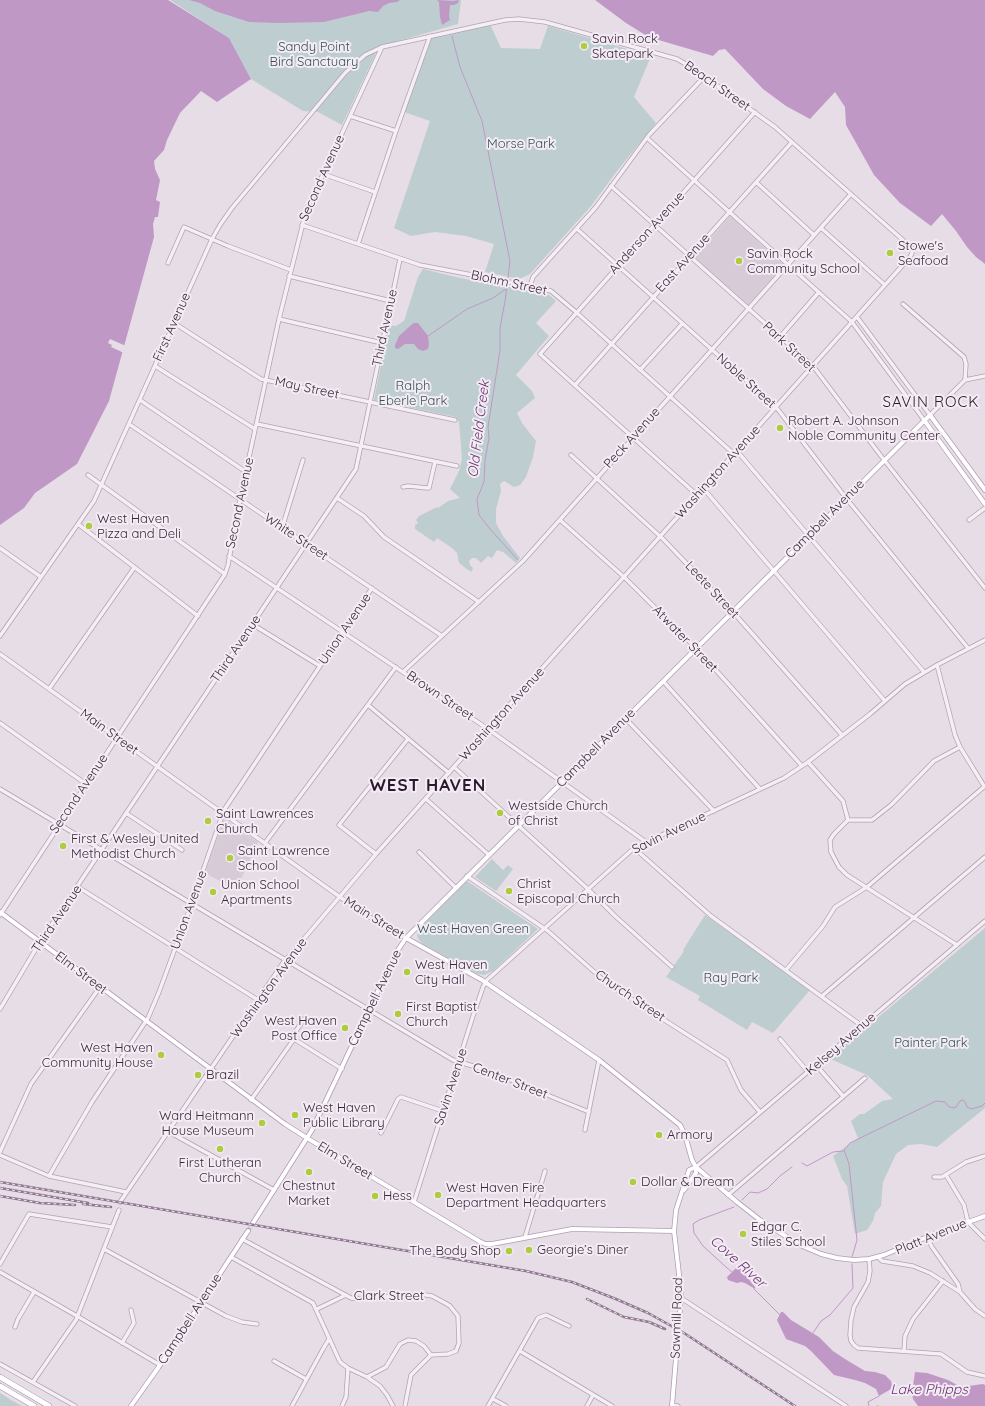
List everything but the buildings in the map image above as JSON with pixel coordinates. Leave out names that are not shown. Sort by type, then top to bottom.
[{"type":"highway","points":[[0,1377],[49,1406]]},
{"type":"highway","points":[[0,1386],[34,1406]]},
{"type":"main road","name":"Campbell Avenue","points":[[252,1223],[307,1138],[342,1069],[396,953],[406,938],[930,415]]},
{"type":"main road","points":[[930,415],[985,490]]},
{"type":"main road","points":[[924,420],[985,504]]},
{"type":"main road","name":"Elm Street","points":[[0,913],[252,1100],[307,1138],[482,1243],[492,1244],[572,1229],[674,1231]]},
{"type":"main road","name":"Main Street","points":[[406,938],[458,966],[485,983],[599,1060],[680,1125],[685,1134],[692,1160],[696,1167],[728,1195],[771,1227],[811,1250],[840,1259],[854,1260],[878,1257]]},
{"type":"main road","name":"Sawmill Road","points":[[672,1405],[680,1298],[674,1231],[676,1210],[690,1170],[696,1167]]},
{"type":"main road","name":"Platt Avenue","points":[[878,1257],[985,1216]]},
{"type":"main road","name":"Campbell Avenue","points":[[131,1406],[160,1365],[248,1231]]},
{"type":"street","name":"Beach Street","points":[[382,47],[505,20],[519,19],[531,20],[677,59],[686,63],[755,112],[792,142],[912,249]]},
{"type":"street","points":[[358,244],[430,36]]},
{"type":"street","name":"Second Avenue","points":[[0,913],[225,574],[279,319],[302,225],[308,205],[382,47]]},
{"type":"street","name":"First Avenue","points":[[0,636],[94,501],[212,239],[232,208],[345,73],[365,55],[382,47]]},
{"type":"street","points":[[530,286],[533,277],[596,207],[647,138],[705,76]]},
{"type":"street","name":"Anderson Avenue","points":[[575,385],[540,354],[755,112]]},
{"type":"street","points":[[350,116],[396,131]]},
{"type":"street","points":[[647,138],[852,322],[924,420]]},
{"type":"street","name":"East Avenue","points":[[575,385],[792,142]]},
{"type":"street","points":[[323,174],[375,192]]},
{"type":"street","points":[[756,182],[814,235]]},
{"type":"street","name":"Park Street","points":[[611,186],[813,366],[884,460],[985,588]]},
{"type":"street","name":"Peck Avenue","points":[[403,672],[523,561],[851,194]]},
{"type":"street","name":"Blohm Street","points":[[302,225],[420,265],[550,291],[736,452],[924,672]]},
{"type":"street","points":[[168,263],[184,227],[291,270]]},
{"type":"street","points":[[821,228],[885,285]]},
{"type":"street","name":"Noble Street","points":[[577,229],[776,407],[846,498],[968,648]]},
{"type":"street","name":"Washington Avenue","points":[[120,1202],[286,960],[339,896],[857,317],[910,257],[912,249]]},
{"type":"street","name":"Third Avenue","points":[[0,1009],[40,942],[356,469],[400,259]]},
{"type":"street","points":[[289,276],[391,300]]},
{"type":"street","points":[[780,337],[819,292]]},
{"type":"street","points":[[903,304],[964,357],[966,364],[965,380],[985,376]]},
{"type":"street","points":[[857,317],[930,415]]},
{"type":"street","points":[[279,319],[382,343]]},
{"type":"street","name":"May Street","points":[[174,323],[261,379],[455,420]]},
{"type":"street","points":[[640,370],[682,324]]},
{"type":"street","points":[[155,366],[255,429]]},
{"type":"street","name":"Campbell Avenue","points":[[930,415],[965,380]]},
{"type":"street","points":[[575,385],[697,495]]},
{"type":"street","points":[[140,400],[246,472]]},
{"type":"street","name":"White Street","points":[[129,424],[442,636]]},
{"type":"street","points":[[256,424],[457,466]]},
{"type":"street","name":"Leete Street","points":[[571,455],[661,537],[733,612],[842,735]]},
{"type":"street","points":[[282,528],[303,460]]},
{"type":"street","points":[[403,487],[413,486],[429,488],[435,462]]},
{"type":"street","points":[[88,475],[225,574]]},
{"type":"street","points":[[703,488],[885,701]]},
{"type":"street","points":[[337,498],[364,516],[384,537],[479,602]]},
{"type":"street","points":[[969,520],[985,508]]},
{"type":"street","name":"Atwater Street","points":[[560,520],[624,577],[696,648],[802,766]]},
{"type":"street","points":[[78,524],[198,616]]},
{"type":"street","points":[[0,548],[41,577]]},
{"type":"street","name":"Brown Street","points":[[229,556],[488,729],[646,842]]},
{"type":"street","points":[[49,689],[134,568]]},
{"type":"street","name":"Union Avenue","points":[[49,1176],[92,1102],[146,1022],[159,992],[192,904],[223,813],[372,588]]},
{"type":"street","points":[[252,624],[320,666]]},
{"type":"street","name":"Savin Avenue","points":[[414,1202],[458,1062],[485,983],[634,848],[784,778],[808,762],[905,684],[924,672],[985,640]]},
{"type":"street","name":"Main Street","points":[[0,654],[369,917],[406,938]]},
{"type":"street","points":[[786,970],[823,926],[835,907],[867,887],[985,786],[960,747],[955,735],[937,665]]},
{"type":"street","points":[[265,843],[396,667]]},
{"type":"street","points":[[663,682],[760,789]]},
{"type":"street","points":[[368,705],[449,773]]},
{"type":"street","points":[[626,719],[714,811]]},
{"type":"street","points":[[0,723],[86,784]]},
{"type":"street","points":[[376,854],[339,825],[408,739]]},
{"type":"street","points":[[957,944],[842,870],[831,852],[830,843],[832,837],[848,820],[872,820],[891,805],[934,761],[960,747]]},
{"type":"street","points":[[808,762],[843,801],[848,820]]},
{"type":"street","points":[[454,767],[672,967]]},
{"type":"street","name":"Center Street","points":[[0,789],[453,1060],[486,1070],[589,1112]]},
{"type":"street","points":[[426,799],[489,855]]},
{"type":"street","points":[[126,814],[182,850]]},
{"type":"street","points":[[634,848],[711,916],[862,1026]]},
{"type":"street","points":[[419,852],[456,888]]},
{"type":"street","points":[[822,996],[985,857]]},
{"type":"street","name":"Church Street","points":[[467,876],[544,929],[608,984],[727,1060],[741,1090],[760,1112]]},
{"type":"street","points":[[78,887],[258,1000]]},
{"type":"street","name":"Kelsey Avenue","points":[[696,1167],[985,921]]},
{"type":"street","points":[[0,1152],[31,1084],[100,987]]},
{"type":"street","points":[[252,1100],[294,1039],[294,1034],[304,1019]]},
{"type":"street","points":[[294,1039],[342,1069]]},
{"type":"street","points":[[780,1039],[808,1072]]},
{"type":"street","points":[[585,1130],[599,1060]]},
{"type":"street","points":[[816,1065],[843,1096]]},
{"type":"street","points":[[728,1195],[865,1078]]},
{"type":"street","points":[[381,1133],[398,1099],[401,1097],[443,1111]]},
{"type":"street","points":[[169,1132],[274,1190]]},
{"type":"street","points":[[0,1155],[49,1176],[126,1192]]},
{"type":"street","points":[[934,1177],[942,1177],[966,1162],[985,1156]]},
{"type":"street","points":[[525,1237],[545,1171]]},
{"type":"street","points":[[946,1175],[964,1205],[968,1222],[985,1239]]},
{"type":"street","points":[[34,1382],[76,1320],[119,1210]]},
{"type":"street","points":[[0,1264],[29,1214],[112,1227]]},
{"type":"street","points":[[927,1237],[932,1247],[958,1284],[960,1292]]},
{"type":"street","name":"Clark Street","points":[[242,1239],[351,1298],[359,1299],[420,1294],[432,1296],[450,1306],[457,1312],[459,1319],[459,1343],[456,1351],[448,1354],[431,1355]]},
{"type":"street","points":[[104,1249],[226,1316],[242,1322],[257,1324]]},
{"type":"street","points":[[231,1257],[312,1301],[317,1309],[338,1358],[348,1368],[367,1377],[384,1390],[393,1406]]},
{"type":"street","points":[[878,1257],[884,1262],[913,1266],[944,1281],[960,1292],[985,1316]]},
{"type":"street","points":[[869,1259],[870,1271],[868,1282],[851,1315],[850,1331],[851,1341],[854,1345],[858,1348],[941,1354],[967,1372],[985,1376]]},
{"type":"street","points":[[0,1272],[160,1365]]},
{"type":"street","points":[[904,1351],[905,1336],[913,1319],[951,1274]]},
{"type":"street","points":[[16,1327],[18,1319],[34,1292]]},
{"type":"street","points":[[317,1309],[346,1295]]},
{"type":"street","points":[[680,1298],[846,1406]]},
{"type":"street","points":[[122,1343],[134,1323],[131,1310]]},
{"type":"street","points":[[488,1406],[538,1318],[546,1316],[569,1326]]},
{"type":"street","points":[[292,1406],[330,1339]]},
{"type":"street","points":[[367,1377],[386,1367],[400,1344],[408,1340],[424,1346],[431,1355],[411,1375],[405,1406]]},
{"type":"street","points":[[520,1351],[612,1406]]},
{"type":"street","points":[[274,1361],[306,1379]]},
{"type":"street","points":[[0,1364],[75,1406]]},
{"type":"street","points":[[342,1406],[346,1394],[348,1368]]},
{"type":"street","points":[[588,1406],[594,1395]]},
{"type":"street","points":[[493,1399],[506,1406]]},
{"type":"street","points":[[672,1405],[678,1406]]},
{"type":"shaded area","name":"Savin Rock Community School","points":[[730,216],[784,265],[748,305],[694,257]]},
{"type":"shaded area","name":"Saint Lawrence School","points":[[224,819],[258,842],[236,890],[205,873]]},
{"type":"green space","name":"Sandy Point Bird Sanctuary","points":[[170,0],[461,0],[458,24],[377,47],[375,55],[342,125],[318,112],[303,111],[251,79],[229,38]]},
{"type":"green space","name":"Morse Park","points":[[489,22],[501,48],[540,49],[548,26],[651,56],[634,97],[656,123],[591,206],[530,274],[519,279],[485,272],[494,244],[466,236],[435,232],[411,236],[394,228],[430,121],[404,112],[432,34]]},
{"type":"green space","name":"Ralph Eberle Park","points":[[423,269],[460,278],[544,293],[556,301],[536,323],[549,336],[516,375],[532,391],[535,398],[517,413],[522,423],[536,441],[533,457],[526,477],[520,485],[514,487],[504,481],[500,484],[501,491],[496,509],[496,523],[503,536],[520,558],[516,563],[503,552],[497,550],[492,558],[488,556],[481,563],[476,558],[472,558],[469,561],[473,568],[471,572],[459,563],[457,553],[452,548],[437,538],[434,542],[415,529],[415,525],[418,523],[416,520],[419,516],[437,507],[438,508],[448,501],[460,498],[450,489],[459,471],[462,459],[459,422],[456,417],[374,400],[389,325],[396,326],[404,321],[418,277]]},
{"type":"green space","points":[[492,859],[503,870],[508,865],[513,869],[496,891],[475,877]]},
{"type":"green space","name":"West Haven Green","points":[[467,881],[538,929],[493,971],[484,975],[478,974],[423,944],[417,936],[420,928]]},
{"type":"green space","name":"Ray Park","points":[[705,915],[810,990],[773,1033],[752,1022],[747,1030],[698,1000],[700,996],[666,977],[684,951],[683,950]]},
{"type":"green space","name":"Painter Park","points":[[985,928],[985,1108],[937,1147],[921,1144],[908,1145],[896,1154],[883,1182],[881,1206],[875,1213],[873,1221],[867,1230],[855,1234],[847,1186],[842,1179],[833,1156],[858,1138],[851,1121],[882,1101],[893,1099],[867,1075],[828,1058]]},
{"type":"green space","points":[[0,1393],[11,1400],[22,1406],[0,1406]]},
{"type":"water","points":[[0,0],[168,0],[229,38],[251,79],[217,102],[201,91],[180,113],[167,140],[164,150],[154,161],[155,169],[160,180],[156,200],[160,202],[158,217],[155,217],[153,224],[154,237],[109,401],[77,464],[35,493],[24,508],[0,525]]},
{"type":"water","points":[[189,0],[400,0],[383,6],[378,12],[369,11],[324,22],[279,23],[249,22],[215,11],[200,3]]},
{"type":"water","points":[[437,0],[459,0],[458,3],[450,5],[450,20],[442,25],[439,2]]},
{"type":"water","points":[[595,0],[985,0],[985,264],[967,247],[942,214],[931,226],[900,203],[874,175],[846,125],[845,107],[835,92],[810,119],[786,106],[763,89],[725,49],[719,50],[713,56],[647,36],[626,23]]},
{"type":"water","points":[[414,323],[418,323],[428,336],[428,349],[423,351],[418,349],[414,344],[405,344],[398,349],[395,348],[399,336]]},
{"type":"water","points":[[738,1266],[755,1289],[745,1283],[737,1283],[728,1280],[727,1277]]},
{"type":"water","points":[[781,1312],[819,1337],[833,1351],[845,1359],[865,1371],[885,1375],[891,1381],[893,1388],[879,1396],[876,1389],[865,1383],[834,1375],[805,1346],[786,1339],[777,1320]]},
{"type":"water","name":"Lake Phipps","points":[[915,1372],[927,1373],[948,1380],[961,1387],[983,1384],[985,1385],[985,1406],[918,1406],[913,1399],[912,1394]]},
{"type":"pier","points":[[110,339],[126,346],[124,353],[111,347],[112,345],[108,343]]},
{"type":"waterway","name":"Old Field Creek","points":[[452,36],[460,67],[482,121],[510,261],[508,278]]},
{"type":"waterway","name":"Old Field Creek","points":[[507,286],[500,328],[500,350],[488,427],[489,438],[485,460],[484,482],[477,499],[479,515],[518,560]]},
{"type":"waterway","points":[[428,336],[467,309],[493,298],[506,289]]},
{"type":"waterway","name":"Cove River","points":[[852,1257],[857,1240],[849,1164],[844,1150],[850,1143],[936,1101],[945,1102],[949,1107],[955,1108],[960,1101],[963,1100],[967,1107],[971,1109],[982,1106],[985,1103]]},
{"type":"waterway","name":"Cove River","points":[[802,1163],[807,1166],[833,1152],[843,1151]]},
{"type":"waterway","name":"Cove River","points":[[742,1200],[750,1192],[758,1193],[767,1189],[792,1167]]},
{"type":"waterway","name":"Cove River","points":[[732,1272],[703,1246],[694,1233],[693,1224],[699,1220],[734,1207]]},
{"type":"waterway","name":"Cove River","points":[[813,1333],[821,1321],[830,1315],[853,1288],[852,1264]]},
{"type":"waterway","name":"Cove River","points":[[754,1289],[780,1315]]},
{"type":"waterway","name":"Cove River","points":[[869,1406],[868,1402],[879,1396]]},
{"type":"tunnel","points":[[248,1231],[253,1223]]},
{"type":"railway","points":[[0,1182],[526,1271],[572,1282],[648,1313],[684,1333],[795,1406]]},
{"type":"railway","points":[[0,1188],[88,1203]]},
{"type":"railway","points":[[0,1196],[40,1203],[75,1205]]},
{"type":"railway","points":[[83,1204],[111,1207]]},
{"type":"railway","points":[[587,1299],[624,1317],[649,1322],[665,1329]]},
{"type":"place","name":"Savin Rock Skatepark","points":[[584,46]]},
{"type":"place","name":"Stowe's Seafood","points":[[890,253]]},
{"type":"place","name":"Savin Rock Community School","points":[[739,261]]},
{"type":"place","name":"Robert A. Johnson Noble Community Center","points":[[780,428]]},
{"type":"place","name":"West Haven Pizza and Deli","points":[[89,526]]},
{"type":"place","name":"Westside Church of Christ","points":[[500,813]]},
{"type":"place","name":"Saint Lawrences Church","points":[[208,821]]},
{"type":"place","name":"First & Wesley United Methodist Church","points":[[63,846]]},
{"type":"place","name":"Saint Lawrence School","points":[[230,858]]},
{"type":"place","name":"Christ Episcopal Church","points":[[509,891]]},
{"type":"place","name":"Union School Apartments","points":[[213,892]]},
{"type":"place","name":"West Haven City Hall","points":[[407,972]]},
{"type":"place","name":"First Baptist Church","points":[[398,1014]]},
{"type":"place","name":"West Haven Post Office","points":[[345,1028]]},
{"type":"place","name":"West Haven Community House","points":[[161,1055]]},
{"type":"place","name":"Brazil","points":[[198,1075]]},
{"type":"place","name":"West Haven Public Library","points":[[295,1115]]},
{"type":"place","name":"Ward Heitmann House Museum","points":[[262,1123]]},
{"type":"place","name":"Armory","points":[[659,1135]]},
{"type":"place","name":"First Lutheran Church","points":[[220,1149]]},
{"type":"place","name":"Chestnut Market","points":[[309,1172]]},
{"type":"place","name":"Dollar & Dream","points":[[633,1182]]},
{"type":"place","name":"West Haven Fire Department Headquarters","points":[[438,1195]]},
{"type":"place","name":"Hess","points":[[375,1196]]},
{"type":"place","name":"Edgar C. Stiles School","points":[[743,1234]]},
{"type":"place","name":"Georgie’s Diner","points":[[529,1250]]},
{"type":"place","name":"The Body Shop","points":[[509,1251]]},
{"type":"district","name":"SAVIN ROCK","points":[[931,402]]},
{"type":"district","name":"WEST HAVEN","points":[[428,786]]}]
